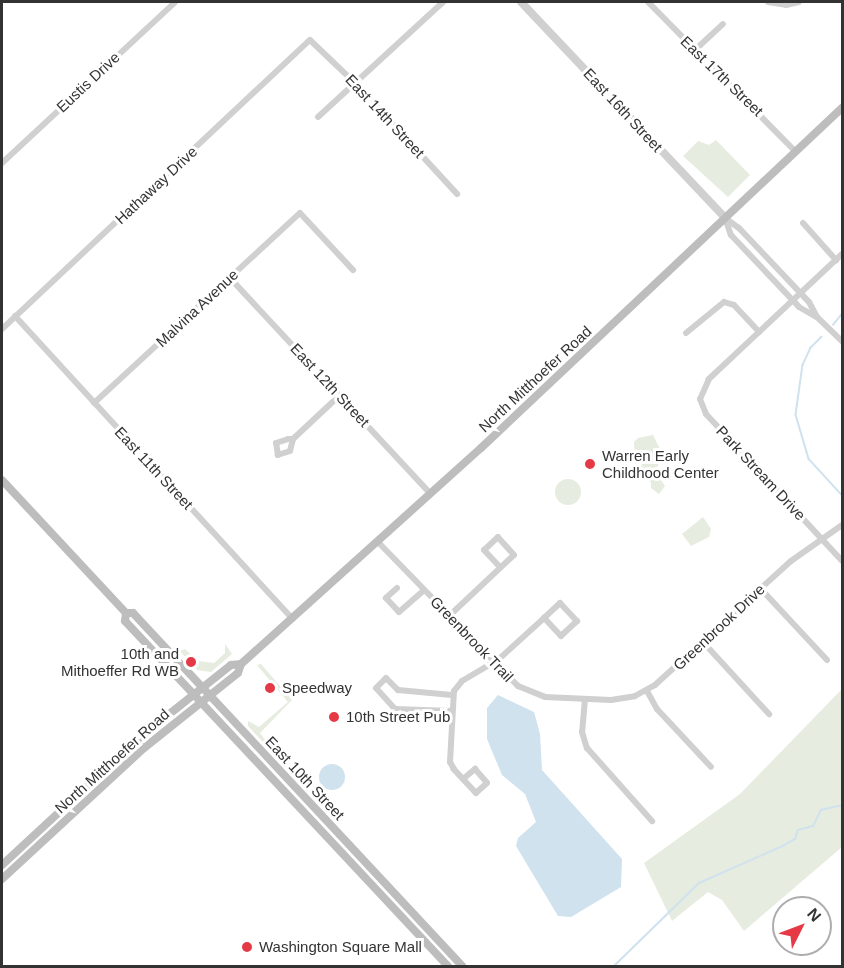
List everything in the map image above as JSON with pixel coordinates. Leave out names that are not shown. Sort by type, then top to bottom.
[{"type":"main road","name":"North Mitthoefer Road","points":[[2,879],[124,766],[238,673],[241,664],[378,542],[843,108]]},
{"type":"main road","name":"East 10th Street","points":[[2,480],[126,613],[133,613],[462,966]]},
{"type":"main road","name":"East 10th Street","points":[[126,613],[125,621],[448,966]]},
{"type":"main road","name":"North Mitthoefer Road","points":[[2,865],[140,737],[231,665],[241,664]]},
{"type":"main road","points":[[124,766],[126,758],[141,744],[140,737]]},
{"type":"street","name":"Eustis Drive","points":[[2,164],[175,2]]},
{"type":"street","points":[[318,117],[443,2]]},
{"type":"street","name":"East 16th Street","points":[[521,2],[725,218]]},
{"type":"street","name":"East 17th Street","points":[[648,2],[695,51],[739,90],[796,152]]},
{"type":"street","points":[[768,2],[786,5],[799,2]]},
{"type":"street","points":[[695,51],[723,24]]},
{"type":"street","name":"East 14th Street","points":[[310,40],[355,82],[457,194]]},
{"type":"street","name":"Hathaway Drive","points":[[2,329],[310,40]]},
{"type":"street","name":"Malvina Avenue","points":[[94,403],[300,213],[353,270]]},
{"type":"street","points":[[725,218],[739,228],[800,293],[817,317]]},
{"type":"street","points":[[725,218],[731,235],[793,300],[843,340]]},
{"type":"street","points":[[803,223],[836,260]]},
{"type":"street","points":[[686,333],[724,302],[734,305],[759,332],[843,254]]},
{"type":"street","name":"East 12th Street","points":[[230,278],[430,493]]},
{"type":"street","name":"East 11th Street","points":[[15,316],[293,619]]},
{"type":"street","name":"Park Stream Drive","points":[[759,332],[709,379],[700,399],[706,414],[843,561]]},
{"type":"street","points":[[293,439],[339,395]]},
{"type":"street","name":"Greenbrook Drive","points":[[585,699],[619,700],[647,691],[795,558],[824,541],[843,525]]},
{"type":"street","points":[[449,616],[514,555],[498,537],[484,550],[500,567]]},
{"type":"street","name":"Greenbrook Trail","points":[[378,542],[492,663],[529,692],[553,698],[585,699]]},
{"type":"street","points":[[397,588],[386,598],[399,612],[424,590]]},
{"type":"street","points":[[761,589],[827,660]]},
{"type":"street","points":[[464,779],[448,756],[452,694],[460,682],[492,663],[560,603],[577,621],[561,636],[544,618]]},
{"type":"street","points":[[703,642],[769,714]]},
{"type":"street","points":[[452,694],[398,690],[386,678],[376,688],[395,709],[452,711]]},
{"type":"street","points":[[647,691],[657,709],[711,767]]},
{"type":"street","points":[[585,699],[582,732],[587,748],[652,820]]},
{"type":"shaded area","points":[[716,140],[750,175],[728,197],[683,156],[698,141],[709,145]]},
{"type":"shaded area","points":[[653,435],[663,455],[655,472],[665,486],[659,494],[651,488],[651,482],[636,476],[634,442],[638,438]]},
{"type":"shaded area","points":[[568,479],[577,483],[581,492],[577,501],[568,505],[559,501],[555,492],[559,483]]},
{"type":"shaded area","points":[[703,517],[711,529],[709,537],[691,546],[682,534]]},
{"type":"shaded area","points":[[225,644],[232,654],[211,672],[197,670],[180,651],[185,649],[198,661],[214,663],[225,653]]},
{"type":"shaded area","points":[[261,664],[292,700],[260,733],[278,758],[248,726],[248,721],[259,727],[288,702],[257,665]]},
{"type":"shaded area","points":[[842,689],[842,847],[785,896],[772,896],[772,907],[744,931],[722,900],[708,892],[672,921],[644,863],[740,794]]},
{"type":"water","points":[[498,695],[534,712],[540,734],[542,770],[622,859],[621,887],[571,917],[558,916],[516,846],[518,838],[536,822],[525,794],[502,775],[487,739],[487,708]]},
{"type":"water","points":[[332,764],[341,768],[345,777],[341,786],[332,790],[323,786],[319,777],[323,768]]},
{"type":"waterway","points":[[833,325],[842,314]]},
{"type":"waterway","points":[[822,337],[811,348],[803,365],[796,415],[809,459],[842,495]]},
{"type":"waterway","points":[[614,966],[699,883],[783,846],[795,839],[798,830],[813,826],[821,810],[842,805]]},
{"type":"place","name":"Warren Early Childhood Center","points":[[590,464]]},
{"type":"place","name":"10th and Mithoeffer Rd WB","points":[[191,662]]},
{"type":"place","name":"Speedway","points":[[270,688]]},
{"type":"place","name":"10th Street Pub","points":[[334,717]]},
{"type":"place","name":"Washington Square Mall","points":[[247,947]]}]
